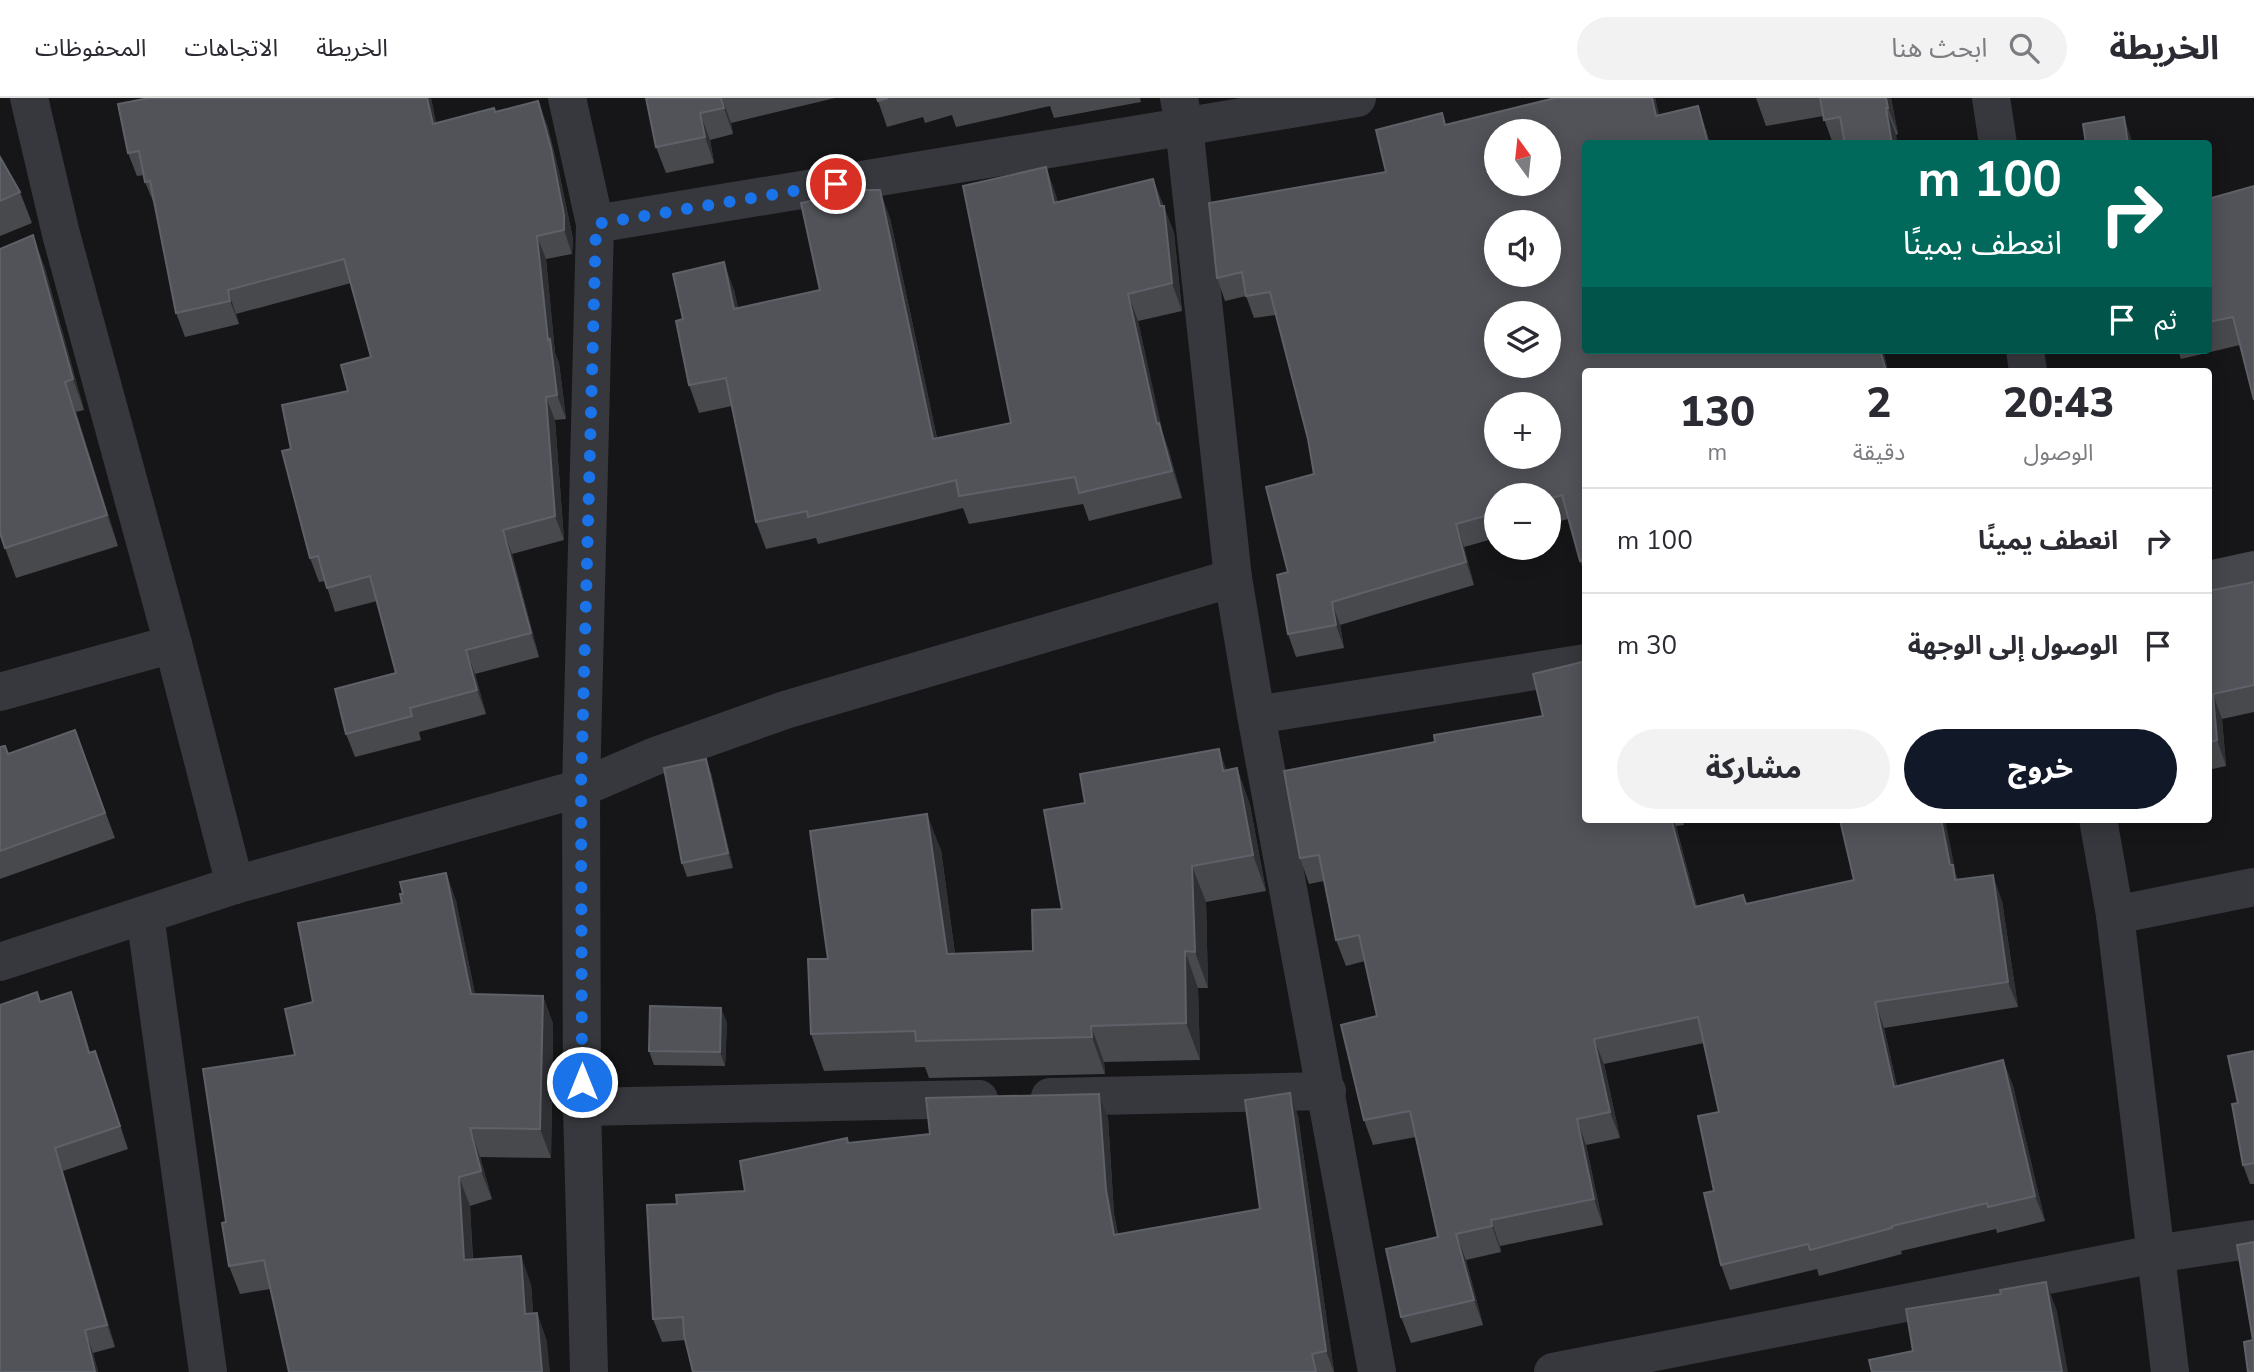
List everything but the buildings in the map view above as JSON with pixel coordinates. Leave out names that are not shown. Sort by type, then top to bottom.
[{"type":"street","points":[[29,98],[61,234],[173,644],[235,885]]},
{"type":"street","points":[[567,98],[596,224],[581,788],[582,1107],[589,1372]]},
{"type":"street","points":[[596,224],[1181,112],[1357,98]]},
{"type":"street","points":[[1992,98],[1997,140]]},
{"type":"street","points":[[1181,112],[1233,578],[1255,715],[1327,1091],[1377,1372]]},
{"type":"street","points":[[24,250],[61,234]]},
{"type":"street","points":[[2212,579],[2254,570]]},
{"type":"street","points":[[0,962],[235,885],[581,788],[653,757],[785,710],[1233,578]]},
{"type":"street","points":[[0,692],[173,644]]},
{"type":"street","points":[[1255,715],[1582,664]]},
{"type":"street","points":[[2099,823],[2115,915],[2170,1372]]},
{"type":"street","points":[[2115,915],[2254,887]]},
{"type":"street","points":[[145,915],[208,1372]]},
{"type":"street","points":[[582,1107],[1327,1091]]},
{"type":"street","points":[[1553,1372],[2155,1254],[2254,1239]]},
{"type":"route","points":[[582,1082],[581,788],[596,224],[836,184]]}]
